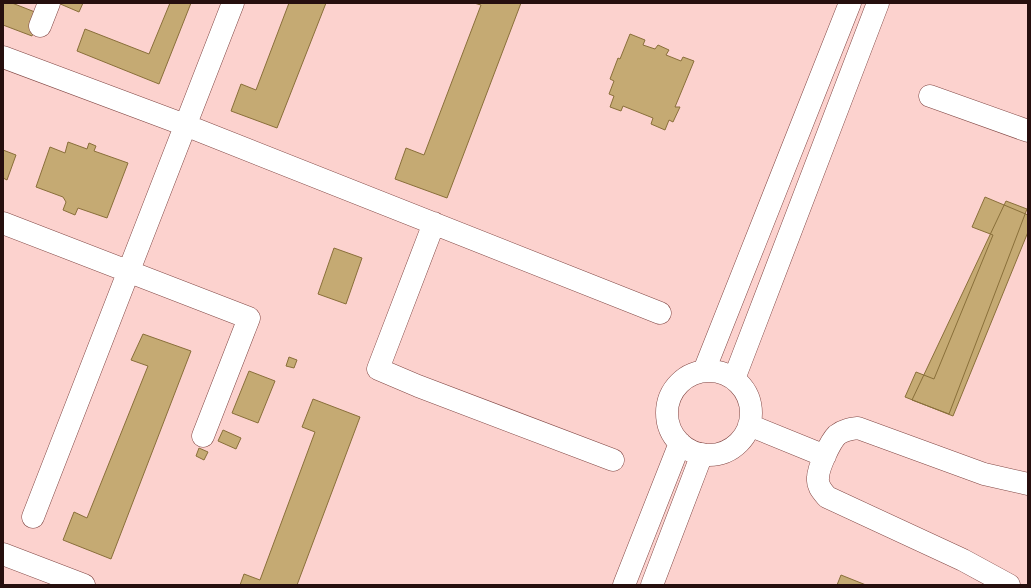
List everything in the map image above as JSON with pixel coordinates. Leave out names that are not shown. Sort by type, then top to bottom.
[{"type":"lane","points":[[40,26],[49,3]]},
{"type":"lane","points":[[33,517],[233,3]]},
{"type":"lane","points":[[704,371],[850,3]]},
{"type":"lane","points":[[734,379],[878,3]]},
{"type":"lane","points":[[3,57],[185,125],[660,313]]},
{"type":"lane","points":[[930,96],[1028,131]]},
{"type":"lane","points":[[3,223],[249,318],[203,436]]},
{"type":"lane","points":[[434,223],[378,369],[418,386],[613,460]]},
{"type":"lane","points":[[704,371],[725,374],[734,379],[747,395],[750,410],[749,425],[739,442],[731,448],[712,455],[702,454],[687,448],[680,443],[673,435],[669,426],[667,415],[671,395],[677,386],[694,374],[704,371]]},
{"type":"lane","points":[[749,425],[825,456]]},
{"type":"lane","points":[[1009,585],[963,560],[827,497],[818,485],[819,470],[833,439],[838,434],[849,429],[858,428],[984,474],[1028,484]]},
{"type":"lane","points":[[624,585],[680,443]]},
{"type":"lane","points":[[652,585],[702,454]]},
{"type":"lane","points":[[3,554],[84,585]]},
{"type":"building","points":[[3,3],[12,3],[40,14],[32,36],[3,25]]},
{"type":"building","points":[[58,3],[83,3],[79,12]]},
{"type":"building","points":[[170,3],[191,3],[159,84],[77,51],[85,29],[149,54]]},
{"type":"building","points":[[289,3],[326,3],[277,128],[231,111],[241,84],[256,90]]},
{"type":"building","points":[[474,3],[521,3],[447,198],[395,179],[406,148],[424,155],[481,5]]},
{"type":"building","points":[[630,34],[645,40],[643,45],[655,49],[658,45],[669,50],[666,55],[681,61],[683,57],[694,61],[675,107],[680,107],[673,122],[669,120],[665,130],[651,124],[653,118],[623,106],[621,111],[610,107],[614,96],[609,94],[614,81],[610,79],[618,58],[620,59]]},
{"type":"building","points":[[68,142],[87,149],[89,143],[96,146],[94,151],[128,163],[107,218],[78,208],[75,215],[63,210],[66,202],[63,197],[36,187],[50,147],[65,153]]},
{"type":"building","points":[[3,150],[16,155],[7,180],[3,178]]},
{"type":"building","points":[[985,197],[1028,215],[1028,232],[953,416],[905,397],[916,372],[934,379],[993,235],[972,227]]},
{"type":"building","points":[[1006,201],[1027,209],[949,414],[912,400]]},
{"type":"building","points":[[334,248],[362,258],[346,304],[318,294]]},
{"type":"building","points":[[143,334],[191,351],[111,559],[63,540],[74,512],[87,518],[148,366],[131,360]]},
{"type":"building","points":[[289,357],[297,360],[294,368],[286,366]]},
{"type":"building","points":[[249,371],[275,381],[258,423],[232,413]]},
{"type":"building","points":[[313,399],[360,417],[297,585],[240,585],[244,574],[260,580],[315,432],[302,427]]},
{"type":"building","points":[[223,430],[241,438],[236,449],[218,441]]},
{"type":"building","points":[[199,448],[208,452],[204,460],[196,456]]},
{"type":"building","points":[[841,575],[866,585],[837,585]]}]
